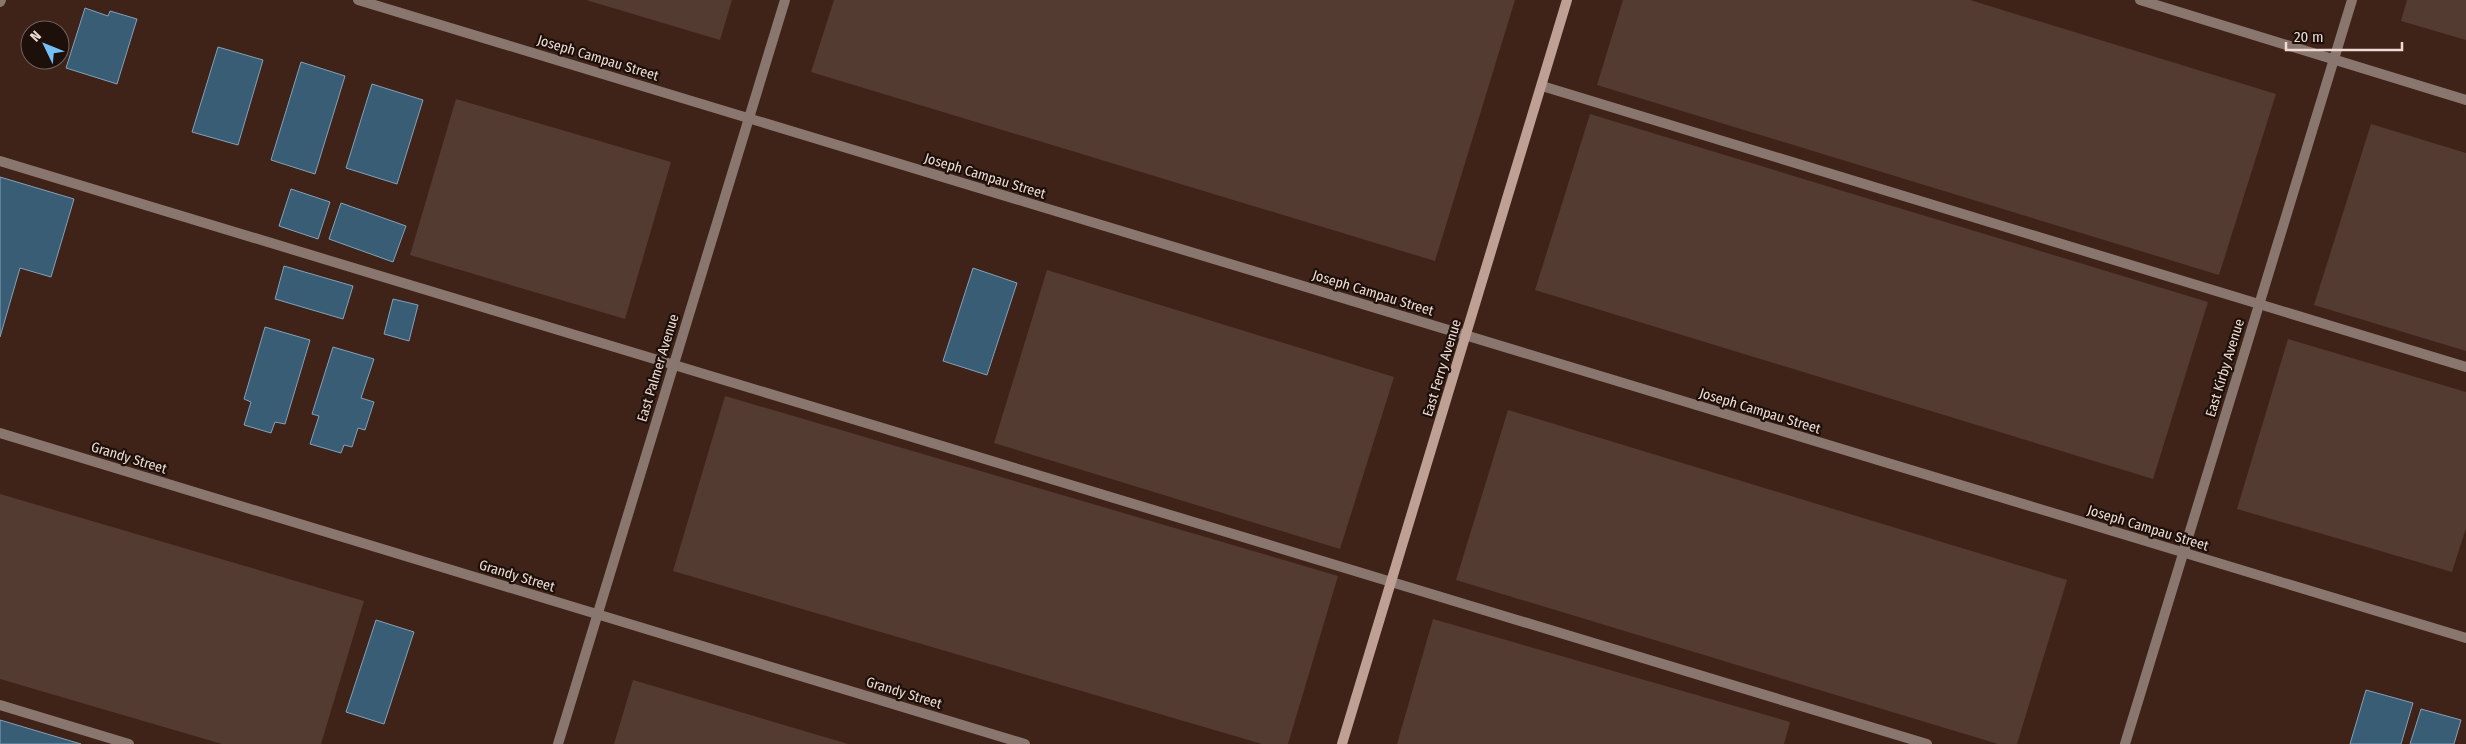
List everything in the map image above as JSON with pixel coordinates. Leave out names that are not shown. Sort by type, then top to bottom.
[{"type":"street","name":"Joseph Campau Street","points":[[358,0],[2466,638]]},
{"type":"street","name":"East Palmer Avenue","points":[[558,744],[785,0]]},
{"type":"street","name":"East Ferry Avenue","points":[[1342,744],[1567,0]]},
{"type":"street","points":[[2140,0],[2466,100]]},
{"type":"street","name":"East Kirby Avenue","points":[[2125,744],[2352,0]]},
{"type":"street","points":[[1542,86],[2466,366]]},
{"type":"street","points":[[0,161],[1927,744]]},
{"type":"street","name":"Grandy Street","points":[[0,433],[1025,744]]},
{"type":"street","points":[[0,705],[129,744]]},
{"type":"shaded area","points":[[586,0],[732,0],[720,40]]},
{"type":"shaded area","points":[[834,0],[1515,0],[1435,261],[811,72]]},
{"type":"shaded area","points":[[1623,0],[1970,0],[2276,94],[2219,275],[1597,85]]},
{"type":"shaded area","points":[[2407,0],[2466,0],[2466,40],[2401,21]]},
{"type":"shaded area","points":[[456,99],[671,162],[625,319],[410,255]]},
{"type":"shaded area","points":[[1590,114],[2208,302],[2153,479],[1535,290]]},
{"type":"shaded area","points":[[2371,124],[2466,153],[2466,351],[2314,305]]},
{"type":"shaded area","points":[[1047,270],[1394,377],[1340,549],[994,443]]},
{"type":"shaded area","points":[[2288,339],[2466,392],[2466,528],[2452,572],[2237,509]]},
{"type":"shaded area","points":[[725,396],[1338,576],[1288,744],[1262,744],[673,571]]},
{"type":"shaded area","points":[[1508,410],[2067,580],[2017,744],[1998,744],[1456,580]]},
{"type":"shaded area","points":[[0,494],[364,601],[321,744],[222,744],[0,679]]},
{"type":"shaded area","points":[[1433,619],[1790,722],[1784,744],[1397,744]]},
{"type":"shaded area","points":[[633,680],[848,744],[614,744]]},
{"type":"building","points":[[85,8],[108,16],[110,11],[137,19],[117,84],[70,69],[70,55]]},
{"type":"building","points":[[218,47],[263,60],[238,145],[192,132]]},
{"type":"building","points":[[301,62],[345,76],[315,174],[271,160]]},
{"type":"building","points":[[372,84],[423,100],[397,184],[346,168]]},
{"type":"building","points":[[0,177],[74,199],[51,277],[20,268],[0,337]]},
{"type":"building","points":[[291,189],[330,202],[318,239],[279,226]]},
{"type":"building","points":[[341,203],[406,226],[393,262],[329,239]]},
{"type":"building","points":[[284,266],[353,286],[343,319],[275,299]]},
{"type":"building","points":[[973,268],[1017,283],[987,375],[943,361]]},
{"type":"building","points":[[393,299],[418,305],[409,341],[384,334]]},
{"type":"building","points":[[265,327],[310,340],[285,424],[275,422],[271,433],[244,425],[251,402],[244,399]]},
{"type":"building","points":[[333,347],[374,359],[361,398],[374,402],[365,430],[358,428],[352,447],[344,445],[341,453],[310,444],[319,416],[312,414]]},
{"type":"building","points":[[376,620],[414,632],[384,724],[346,712]]},
{"type":"building","points":[[2366,690],[2413,703],[2401,744],[2350,744]]},
{"type":"building","points":[[2421,709],[2461,720],[2454,744],[2410,744]]},
{"type":"building","points":[[0,720],[81,744],[0,744]]}]
